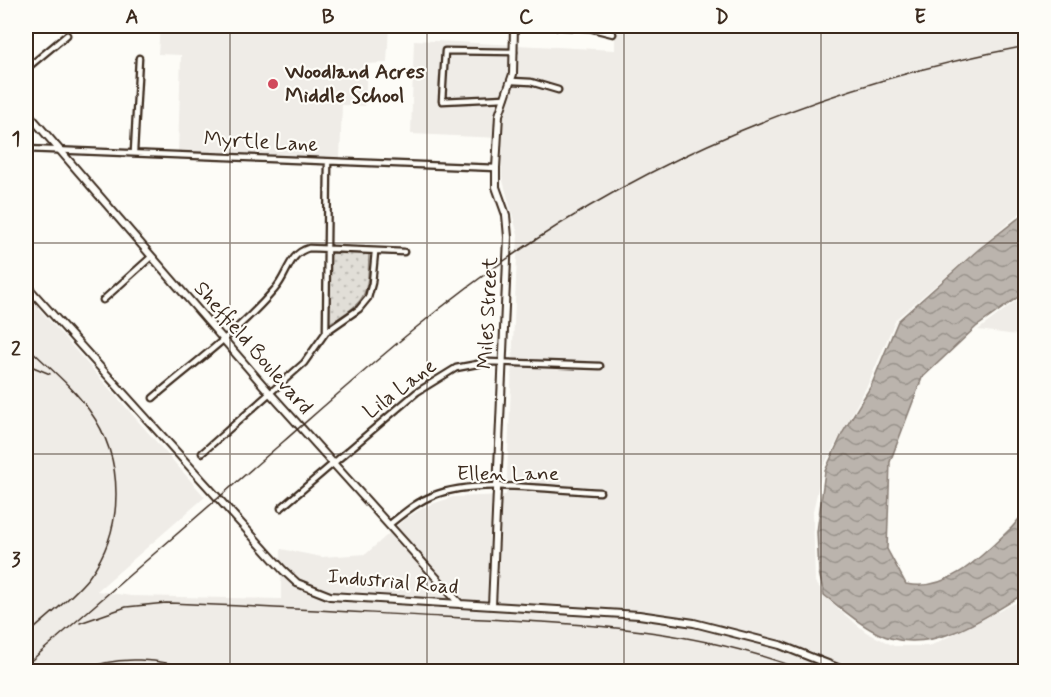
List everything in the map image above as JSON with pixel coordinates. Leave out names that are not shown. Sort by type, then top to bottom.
[{"type":"street","name":"Miles Street","points":[[492,606],[508,229],[496,187],[496,168],[499,115],[512,81],[514,26]]},
{"type":"street","points":[[552,26],[589,28],[613,34]]},
{"type":"street","points":[[26,69],[67,35]]},
{"type":"street","points":[[505,99],[442,101],[445,51],[514,52]]},
{"type":"street","points":[[134,152],[138,58]]},
{"type":"street","points":[[512,81],[531,82],[558,90]]},
{"type":"street","name":"Sheffield Boulevard","points":[[26,111],[151,257],[224,337],[269,392],[460,604]]},
{"type":"street","name":"Myrtle Lane","points":[[26,148],[496,168]]},
{"type":"street","points":[[326,332],[328,162]]},
{"type":"street","points":[[153,398],[224,337],[275,289],[283,279],[293,258],[300,251],[328,249],[404,252]]},
{"type":"street","points":[[202,453],[304,363],[326,332],[359,309],[368,298],[375,252]]},
{"type":"street","points":[[103,300],[151,257]]},
{"type":"street","name":"Industrial Road","points":[[26,285],[214,497],[297,583],[330,596],[639,615],[694,623],[780,645],[848,672]]},
{"type":"street","name":"Lila Lane","points":[[281,508],[435,379],[456,368],[473,363],[502,362],[600,366]]},
{"type":"street","name":"Ellen Lane","points":[[390,524],[430,496],[456,488],[600,492]]},
{"type":"shaded area","name":"Woodland Acres Middle School","points":[[160,26],[389,26],[387,63],[367,64],[365,106],[342,105],[340,159],[178,152],[181,55],[158,54]]},
{"type":"shaded area","points":[[585,26],[1025,26],[1025,209],[896,319],[868,384],[823,467],[813,511],[815,582],[839,610],[866,632],[894,646],[930,646],[1025,598],[1025,671],[26,671],[26,294],[205,497],[97,591],[131,596],[281,599],[281,549],[322,557],[366,554],[405,519],[426,506],[453,497],[506,495],[518,235],[502,177],[500,138],[411,134],[414,40],[615,50],[615,27]]},
{"type":"shaded area","points":[[330,253],[369,254],[368,280],[362,297],[351,310],[329,324]]},
{"type":"shaded area","points":[[1025,294],[1025,336],[978,330]]},
{"type":"water","points":[[1025,213],[1025,292],[976,327],[922,378],[890,462],[887,549],[906,584],[936,583],[949,578],[975,561],[1025,514],[1025,593],[978,621],[944,636],[908,641],[890,638],[864,625],[824,595],[819,572],[817,532],[825,471],[843,432],[871,386],[898,321],[979,249]]},
{"type":"railway","points":[[26,665],[405,337],[499,264],[532,242],[648,174],[769,119],[832,96],[896,77],[1026,46]]},
{"type":"railway","points":[[26,345],[75,393],[101,429],[109,450],[116,494],[109,538],[101,558],[89,577],[26,636]]},
{"type":"railway","points":[[26,364],[50,374]]},
{"type":"railway","points":[[80,623],[126,607],[166,603],[582,625],[628,629],[719,644],[764,656],[808,672]]},
{"type":"railway","points":[[76,672],[92,666],[124,660],[156,661],[204,672]]},
{"type":"place","name":"Woodland Acres Middle School","points":[[273,84]]}]
